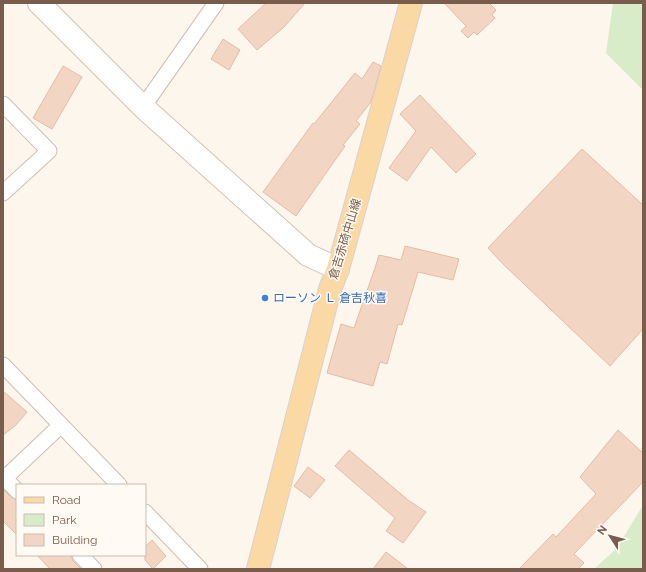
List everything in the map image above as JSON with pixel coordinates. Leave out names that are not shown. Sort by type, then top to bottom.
[{"type":"main road","name":"倉吉赤碕中山線","points":[[258,569],[330,289],[338,269],[412,3]]},
{"type":"street","points":[[39,3],[143,107],[308,255],[338,269]]},
{"type":"street","points":[[143,107],[216,3]]},
{"type":"street","points":[[3,104],[49,151],[3,193]]},
{"type":"street","points":[[3,365],[118,484]]},
{"type":"street","points":[[16,490],[4,477],[61,424]]},
{"type":"street","points":[[146,513],[200,569]]},
{"type":"street","points":[[81,556],[94,569]]},
{"type":"green space","points":[[613,3],[643,3],[643,90],[606,53]]},
{"type":"green space","points":[[643,505],[643,569],[594,569],[617,548]]},
{"type":"building","points":[[266,3],[305,3],[284,27],[257,50],[238,29]]},
{"type":"building","points":[[444,3],[489,3],[496,10],[492,15],[495,18],[477,35],[474,32],[468,38],[461,31],[466,26]]},
{"type":"building","points":[[223,39],[240,50],[229,70],[211,59]]},
{"type":"building","points":[[373,62],[381,66],[371,102],[356,121],[360,124],[343,145],[345,146],[296,216],[263,192],[313,123],[314,124],[355,73],[362,79]]},
{"type":"building","points":[[63,66],[82,77],[52,129],[33,118]]},
{"type":"building","points":[[420,95],[476,154],[456,173],[431,147],[407,181],[389,168],[416,131],[400,114]]},
{"type":"building","points":[[582,149],[643,205],[643,329],[610,366],[488,248]]},
{"type":"building","points":[[405,246],[459,259],[453,280],[418,272],[402,325],[398,324],[387,364],[380,362],[373,386],[327,373],[341,324],[354,328],[379,255],[401,260]]},
{"type":"building","points":[[3,391],[27,412],[15,426],[3,435]]},
{"type":"building","points":[[618,430],[643,453],[643,482],[574,554],[584,563],[578,569],[519,569],[553,534],[556,537],[596,494],[580,477]]},
{"type":"building","points":[[349,450],[408,500],[426,512],[403,543],[386,531],[395,518],[335,466]]},
{"type":"building","points":[[308,467],[325,480],[310,498],[294,486]]},
{"type":"building","points":[[3,489],[16,500],[16,534],[3,521]]},
{"type":"building","points":[[152,540],[166,556],[153,569],[145,560],[146,546]]},
{"type":"building","points":[[386,552],[408,569],[373,569]]},
{"type":"building","points":[[38,556],[71,556],[73,561],[81,569],[50,569]]},
{"type":"place","name":"ローソン Ｌ 倉吉秋喜","points":[[265,298]]}]
